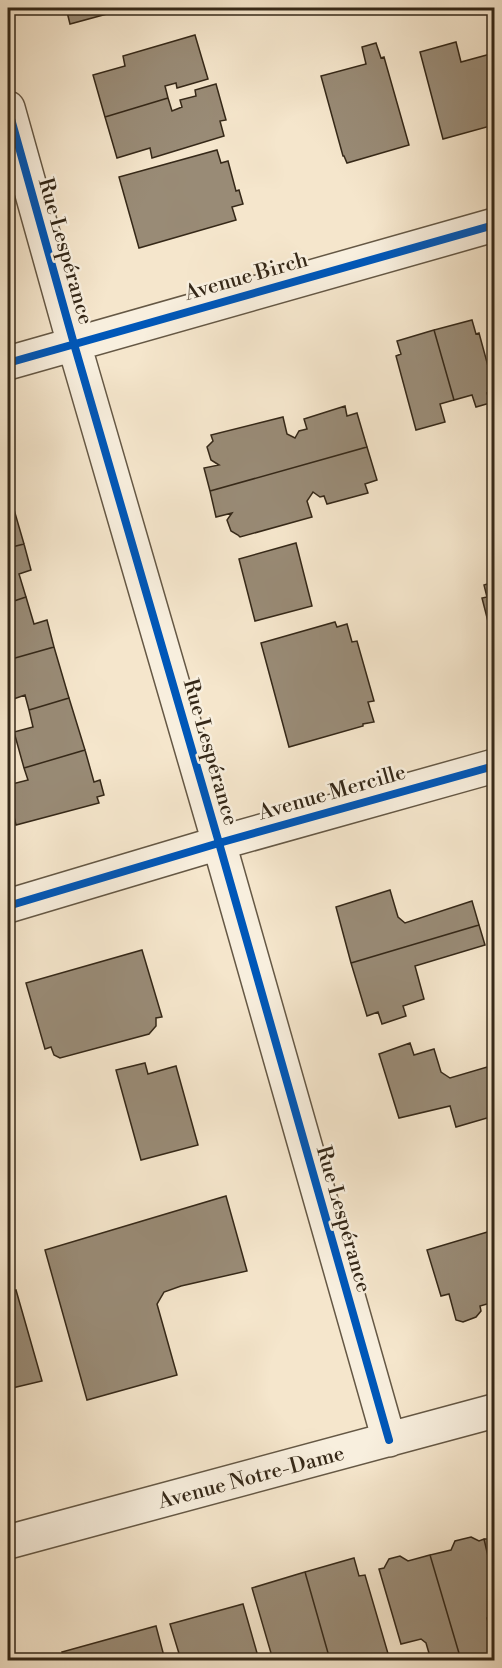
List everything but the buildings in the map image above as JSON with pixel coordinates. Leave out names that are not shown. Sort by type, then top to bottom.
[{"type":"street","name":"Rue Lespérance","points":[[8,108],[389,1440]]},
{"type":"street","name":"Avenue Birch","points":[[8,363],[495,225]]},
{"type":"street","name":"Avenue Mercille","points":[[8,906],[219,843],[495,766]]},
{"type":"street","name":"Avenue Notre-Dame","points":[[8,1542],[495,1411]]},
{"type":"cycle path","points":[[8,108],[389,1440]]},
{"type":"cycle path","points":[[8,363],[494,225]]},
{"type":"cycle path","points":[[8,906],[219,843],[494,766]]}]
